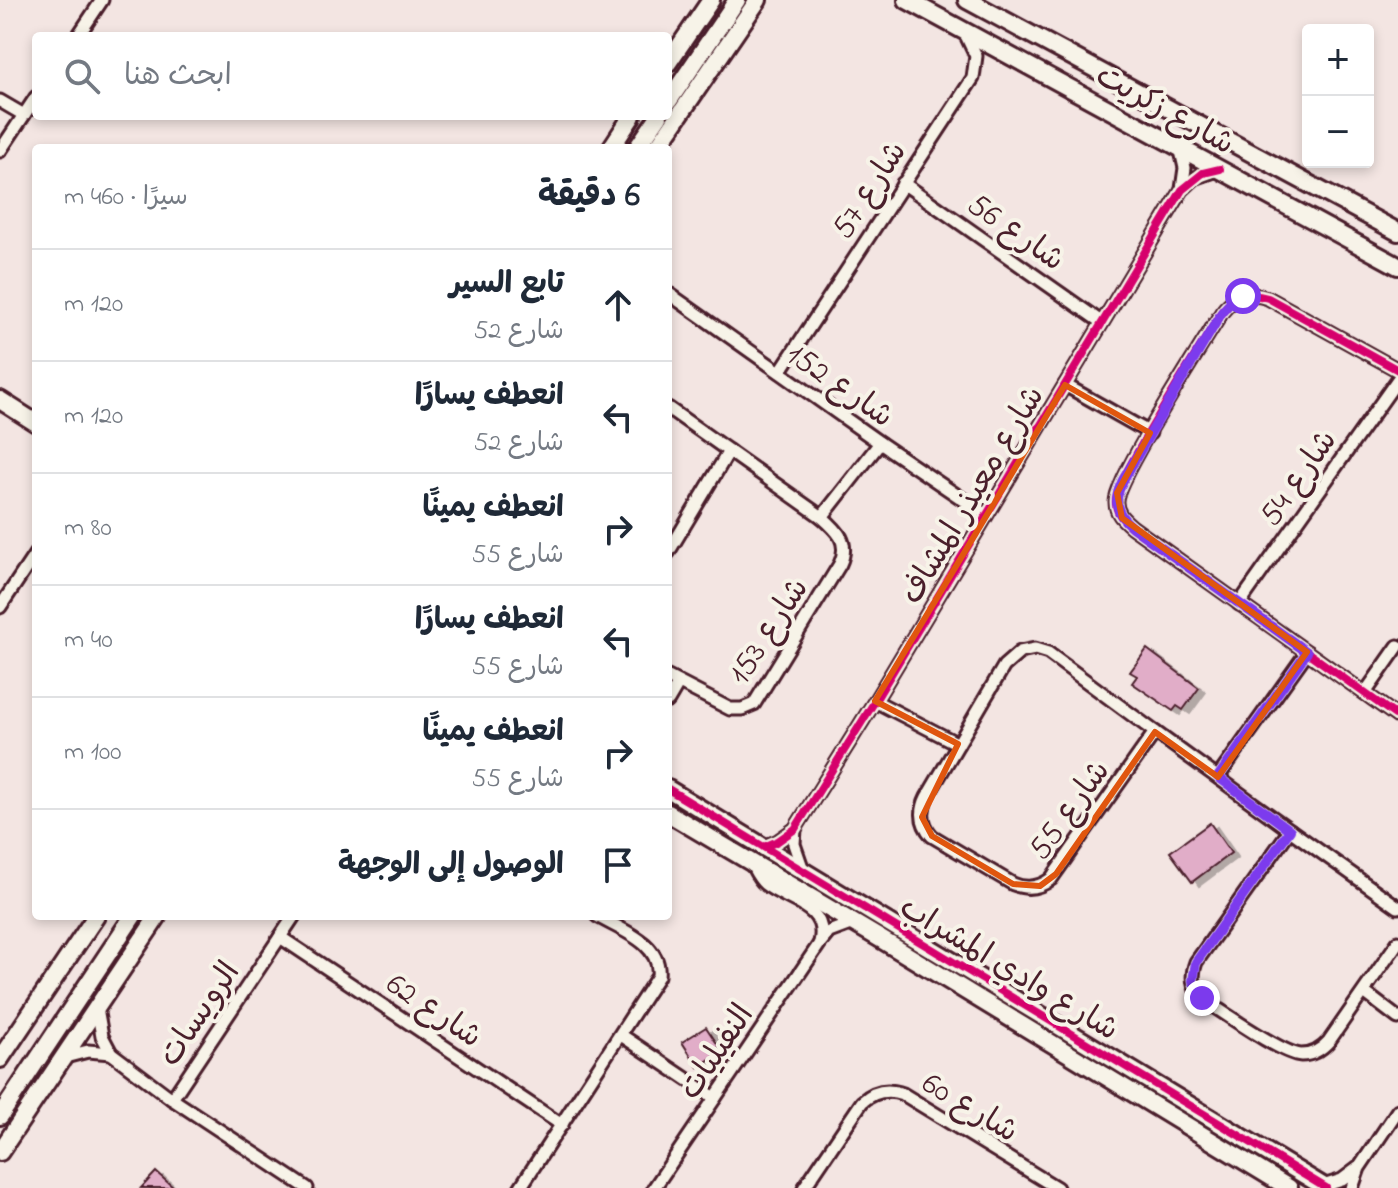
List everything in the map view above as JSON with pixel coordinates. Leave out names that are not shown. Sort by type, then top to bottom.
[{"type":"main road","points":[[678,47],[699,0]]},
{"type":"main road","points":[[672,57],[711,0]]},
{"type":"main road","points":[[672,96],[737,0]]},
{"type":"main road","points":[[660,144],[758,0]]},
{"type":"main road","name":"شارع زكريت","points":[[907,0],[1398,266]]},
{"type":"main road","name":"شارع زكريت","points":[[967,0],[1398,232]]},
{"type":"main road","points":[[614,144],[629,120]]},
{"type":"main road","points":[[640,144],[656,120]]},
{"type":"main road","points":[[0,400],[32,420]]},
{"type":"main road","name":"شارع وادي المشراب","points":[[672,791],[1324,1187]]},
{"type":"main road","name":"شارع وادي المشراب","points":[[672,815],[1289,1188]]},
{"type":"main road","points":[[0,1059],[93,920]]},
{"type":"main road","points":[[0,1116],[130,920]]},
{"type":"main road","points":[[0,1152],[155,920]]},
{"type":"street","points":[[81,32],[102,0]]},
{"type":"street","name":"شارع 57","points":[[780,372],[973,78],[976,56],[964,30]]},
{"type":"street","points":[[0,101],[24,115]]},
{"type":"street","points":[[0,151],[32,103]]},
{"type":"street","points":[[1180,146],[1185,168],[1182,190]]},
{"type":"street","name":"شارع معيذر المشاف","points":[[764,847],[795,829],[1182,190],[1195,178],[1220,169]]},
{"type":"street","name":"شارع 56","points":[[903,183],[1101,322]]},
{"type":"street","points":[[1398,370],[1268,298],[1249,294],[1236,299],[1222,312],[1150,433],[1116,500],[1118,513],[1132,527],[1398,717]]},
{"type":"street","name":"شارع 152","points":[[672,296],[986,515]]},
{"type":"street","name":"شارع 54","points":[[1239,604],[1398,379]]},
{"type":"street","points":[[1065,385],[1150,433]]},
{"type":"street","name":"شارع 153","points":[[672,411],[822,517],[841,536],[844,547],[843,559],[758,700],[748,707],[730,709],[673,681]]},
{"type":"street","points":[[822,517],[880,443]]},
{"type":"street","points":[[672,546],[729,451]]},
{"type":"street","points":[[0,607],[32,559]]},
{"type":"street","points":[[1365,693],[1398,646]]},
{"type":"street","name":"شارع 55","points":[[1155,732],[1056,874],[1046,883],[1033,888],[1013,884],[932,836],[924,824],[924,803],[1008,660],[1027,650],[1048,653],[1398,907]]},
{"type":"street","points":[[1218,777],[1307,652]]},
{"type":"street","points":[[875,701],[958,744]]},
{"type":"street","points":[[795,829],[794,844],[803,870]]},
{"type":"street","points":[[1290,830],[1196,962],[1193,975],[1195,987],[1207,1002],[1289,1052],[1301,1055],[1314,1052],[1325,1046],[1398,942]]},
{"type":"street","points":[[751,863],[766,884],[817,916],[822,927],[820,943]]},
{"type":"street","name":"الرويسات","points":[[172,1099],[291,920]]},
{"type":"street","points":[[520,1188],[656,983],[658,963],[648,946],[604,920]]},
{"type":"street","name":"النفيليات","points":[[654,1188],[820,943],[829,932],[853,923]]},
{"type":"street","name":"شارع 62","points":[[280,937],[562,1125]]},
{"type":"street","points":[[1364,992],[1398,1018]]},
{"type":"street","name":"الرويسات","points":[[97,1008],[99,1027],[111,1053],[172,1099],[307,1188]]},
{"type":"street","points":[[621,1035],[715,1098]]},
{"type":"street","name":"الرويسات","points":[[64,1057],[88,1051],[111,1053]]},
{"type":"street","name":"شارع 60","points":[[804,1188],[862,1102],[872,1094],[884,1091],[903,1094],[1057,1188]]},
{"type":"street","points":[[1352,1188],[1359,1168],[1398,1110]]},
{"type":"street","points":[[1324,1187],[1342,1180],[1359,1168]]},
{"type":"highlighted area","points":[[1065,385],[1150,433],[1117,493],[1122,518],[1307,652],[1218,777],[1155,732],[1056,874],[1040,886],[1013,884],[932,836],[922,817],[958,744],[875,701]]},
{"type":"building","points":[[1147,649],[1199,688],[1183,710],[1177,706],[1173,711],[1132,683],[1137,676],[1130,672]]},
{"type":"building","points":[[1210,823],[1231,853],[1192,882],[1170,852]]},
{"type":"building","points":[[706,1027],[722,1051],[698,1067],[682,1042]]},
{"type":"building","points":[[156,1172],[174,1188],[141,1188]]},
{"type":"cycle path","points":[[764,847],[795,829],[1182,190],[1203,173],[1220,169]]},
{"type":"cycle path","points":[[1398,370],[1268,298],[1254,295],[1237,299],[1222,312],[1162,409],[1130,467],[1116,502],[1119,513],[1132,527],[1398,717]]},
{"type":"cycle path","points":[[672,791],[1326,1188]]},
{"type":"route","points":[[1202,998],[1193,981],[1196,962],[1290,830],[1218,777],[1307,652],[1132,527],[1118,513],[1116,500],[1123,480],[1222,312],[1231,302],[1243,296]]}]
